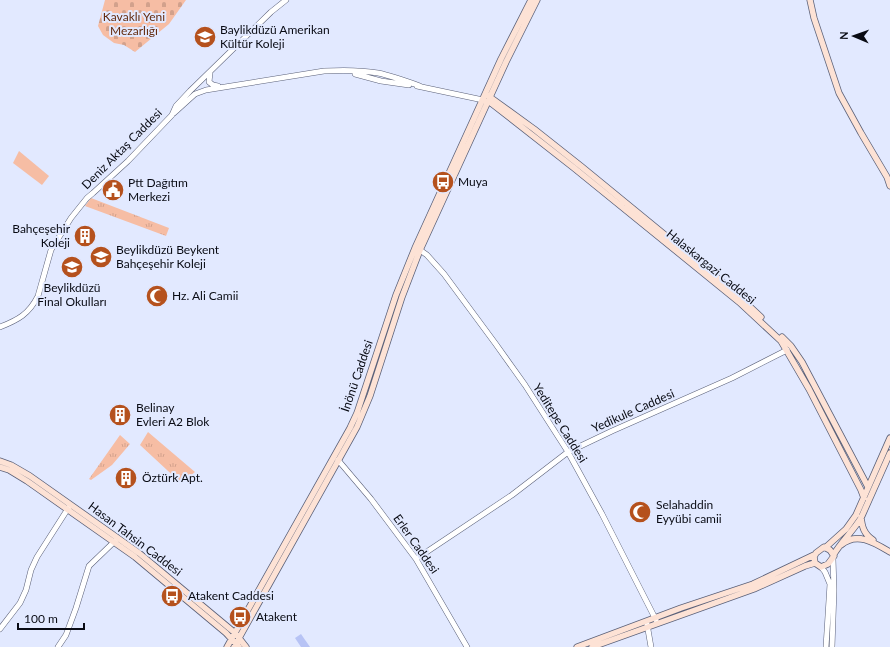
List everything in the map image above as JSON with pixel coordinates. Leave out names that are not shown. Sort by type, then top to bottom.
[{"type":"main road","points":[[810,0],[814,18],[839,93],[861,134],[887,177],[890,186]]},
{"type":"main road","points":[[227,647],[236,641],[336,458],[357,427],[410,267],[486,98],[534,1]]},
{"type":"main road","points":[[486,98],[542,139],[731,289],[791,346],[802,362],[868,487]]},
{"type":"main road","name":"Halaskargazi Caddesi","points":[[588,176],[739,302],[781,341],[831,432],[864,498]]},
{"type":"main road","points":[[410,267],[420,250],[427,227]]},
{"type":"main road","points":[[656,621],[681,608],[753,584],[814,555],[822,548],[826,547],[852,522],[890,438]]},
{"type":"main road","points":[[577,647],[754,589],[804,566],[828,564],[834,556],[837,548],[855,527],[890,453]]},
{"type":"main road","name":"Hasan Tahsin Caddesi","points":[[0,461],[11,465],[30,476],[116,540],[236,641],[246,647]]},
{"type":"main road","name":"Hasan Tahsin Caddesi","points":[[0,467],[9,470],[27,480],[69,506]]},
{"type":"main road","points":[[861,516],[862,526],[865,533],[890,552]]},
{"type":"main road","points":[[837,548],[849,540],[860,538],[882,547]]},
{"type":"main road","points":[[826,547],[834,556]]},
{"type":"main road","points":[[814,555],[818,565]]},
{"type":"main road","points":[[592,647],[647,624]]},
{"type":"street","name":"Deniz Aktaş Caddesi","points":[[0,327],[19,319],[35,302],[51,250],[80,206],[128,161],[172,115],[176,106],[210,72],[271,12],[286,0]]},
{"type":"street","points":[[210,72],[209,79],[211,84],[220,87],[324,71],[342,70],[381,81],[420,86],[486,98]]},
{"type":"street","points":[[172,115],[195,94],[206,90],[227,86]]},
{"type":"street","name":"Yeditepe Caddesi","points":[[420,250],[427,255],[444,274],[495,343],[525,385],[568,452],[602,514],[656,621]]},
{"type":"street","name":"Yedikule Caddesi","points":[[416,559],[512,495],[568,452],[732,378],[787,350]]},
{"type":"street","name":"Erler Caddesi","points":[[336,458],[416,559],[467,647]]},
{"type":"street","points":[[0,629],[20,603],[26,590],[31,570],[37,558],[69,506]]},
{"type":"street","points":[[58,647],[66,635],[89,566],[116,540]]},
{"type":"street","points":[[832,647],[834,556]]},
{"type":"street","points":[[818,565],[826,572],[830,584],[826,647]]},
{"type":"street","points":[[647,624],[650,647]]},
{"type":"green space","name":"Kavaklı Yeni Mezarlığı","points":[[105,0],[186,0],[169,24],[135,52],[124,45],[114,43],[103,35],[98,26]]},
{"type":"green space","points":[[19,151],[49,176],[42,185],[13,163]]},
{"type":"green space","points":[[91,198],[169,228],[166,236],[85,206]]},
{"type":"green space","points":[[148,432],[195,472],[181,483],[140,445]]},
{"type":"green space","points":[[120,435],[130,444],[112,465],[91,480],[89,479]]},
{"type":"water","points":[[301,634],[310,647],[301,647],[295,638]]},
{"type":"place","name":"Baylikdüzü Amerikan Kültür Koleji","points":[[205,37]]},
{"type":"place","name":"Muya","points":[[443,182]]},
{"type":"place","name":"Ptt Dağıtım Merkezi","points":[[113,190]]},
{"type":"place","name":"Bahçeşehir Koleji","points":[[85,236]]},
{"type":"place","name":"Beylikdüzü Beykent Bahçeşehir Koleji","points":[[101,257]]},
{"type":"place","name":"Beylikdüzü Final Okulları","points":[[72,267]]},
{"type":"place","name":"Hz. Ali Camii","points":[[157,296]]},
{"type":"place","name":"Belinay Evleri A2 Blok","points":[[120,415]]},
{"type":"place","name":"Öztürk Apt.","points":[[126,478]]},
{"type":"place","name":"Selahaddin Eyyübi camii","points":[[640,512]]},
{"type":"place","name":"Atakent Caddesi","points":[[172,596]]},
{"type":"place","name":"Atakent","points":[[240,617]]}]
